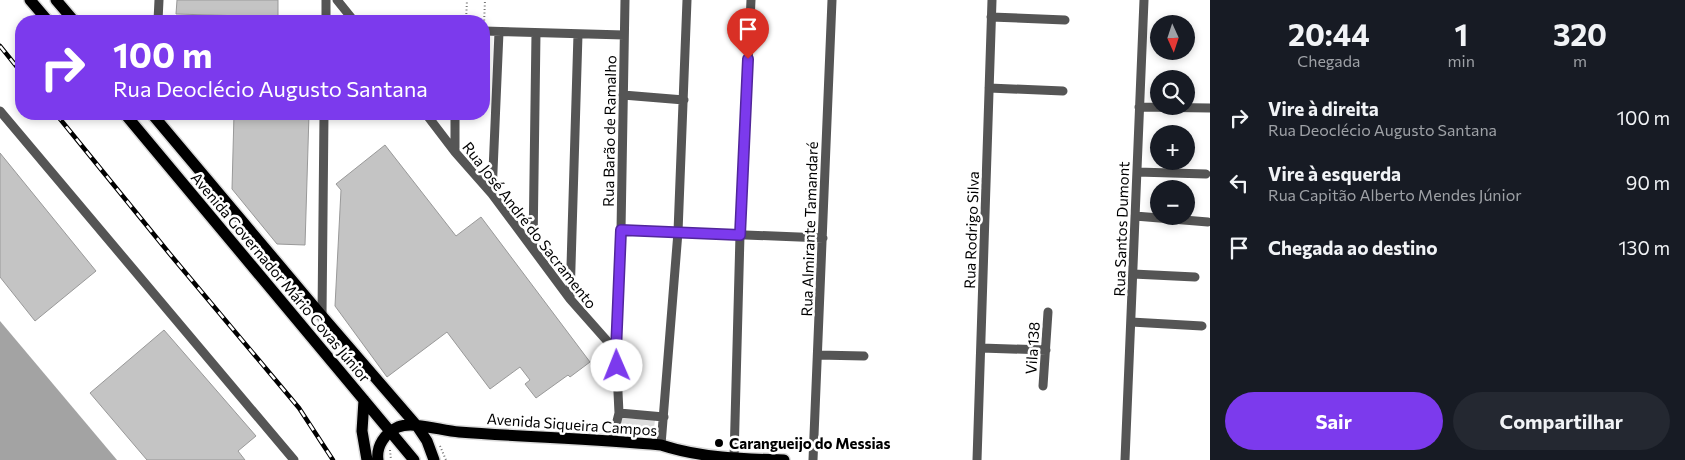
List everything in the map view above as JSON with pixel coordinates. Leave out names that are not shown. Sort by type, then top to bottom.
[{"type":"main road","points":[[30,0],[43,15]]},
{"type":"main road","points":[[56,0],[69,15]]},
{"type":"main road","name":"Avenida Governador Mário Covas Júnior","points":[[130,120],[414,460]]},
{"type":"main road","name":"Avenida Governador Mário Covas Júnior","points":[[158,120],[417,426],[427,441],[434,460]]},
{"type":"main road","points":[[364,400],[362,431],[367,460]]},
{"type":"main road","points":[[378,460],[377,454],[381,441],[390,433],[399,427],[417,426]]},
{"type":"main road","name":"Avenida Siqueira Campos","points":[[417,426],[456,432],[661,444],[683,457],[784,460]]},
{"type":"street","points":[[158,15],[159,0]]},
{"type":"street","points":[[326,0],[326,15]]},
{"type":"street","points":[[337,0],[349,15]]},
{"type":"street","name":"Rua Barão de Ramalho","points":[[612,441],[619,413],[616,351],[621,230],[626,0]]},
{"type":"street","points":[[661,444],[678,232],[687,0]]},
{"type":"street","points":[[734,459],[740,235],[751,0]]},
{"type":"street","name":"Rua Almirante Tamandaré","points":[[814,460],[832,0]]},
{"type":"street","name":"Rua Rodrigo Silva","points":[[977,460],[992,0]]},
{"type":"street","name":"Rua Santos Dumont","points":[[1125,460],[1144,0]]},
{"type":"street","points":[[991,17],[1065,20]]},
{"type":"street","points":[[490,31],[624,35]]},
{"type":"street","points":[[492,194],[499,32]]},
{"type":"street","points":[[533,248],[536,32]]},
{"type":"street","points":[[570,299],[578,34]]},
{"type":"street","points":[[989,88],[1063,91]]},
{"type":"street","points":[[623,95],[684,100]]},
{"type":"street","points":[[1140,107],[1210,108]]},
{"type":"street","points":[[0,111],[294,460]]},
{"type":"street","points":[[322,316],[324,120]]},
{"type":"street","name":"Rua José André do Sacramento","points":[[431,120],[455,152],[492,194],[570,299],[616,351]]},
{"type":"street","points":[[455,120],[455,152]]},
{"type":"street","points":[[1137,172],[1206,174]]},
{"type":"street","points":[[1135,216],[1208,222]]},
{"type":"street","points":[[621,230],[823,238]]},
{"type":"street","points":[[1132,274],[1195,277]]},
{"type":"street","name":"Vila 138","points":[[1044,386],[1048,312]]},
{"type":"street","points":[[1130,322],[1202,326]]},
{"type":"street","points":[[980,348],[1046,350]]},
{"type":"street","points":[[818,355],[864,356]]},
{"type":"street","points":[[619,413],[664,417]]},
{"type":"path","points":[[466,15],[467,0]]},
{"type":"path","points":[[485,0],[485,15]]},
{"type":"shaded area","points":[[0,321],[117,460],[0,460]]},
{"type":"shaded area","points":[[622,418],[655,420],[653,436],[624,434],[619,425]]},
{"type":"building","points":[[177,0],[278,0],[278,15],[176,14]]},
{"type":"building","points":[[234,120],[309,120],[305,245],[277,244],[232,189]]},
{"type":"building","points":[[385,145],[456,236],[481,217],[590,362],[536,398],[525,384],[530,380],[520,367],[490,389],[447,332],[387,377],[335,306],[341,190],[336,184]]},
{"type":"building","points":[[0,153],[96,271],[35,321],[0,277]]},
{"type":"building","points":[[164,330],[256,436],[238,451],[245,460],[147,460],[90,393]]},
{"type":"railway","points":[[0,46],[15,65]]},
{"type":"railway","points":[[61,120],[299,408],[333,460]]},
{"type":"place","name":"Carangueijo do Messias","points":[[719,443]]},
{"type":"route","points":[[617,366],[621,230],[740,235],[748,59]]}]
